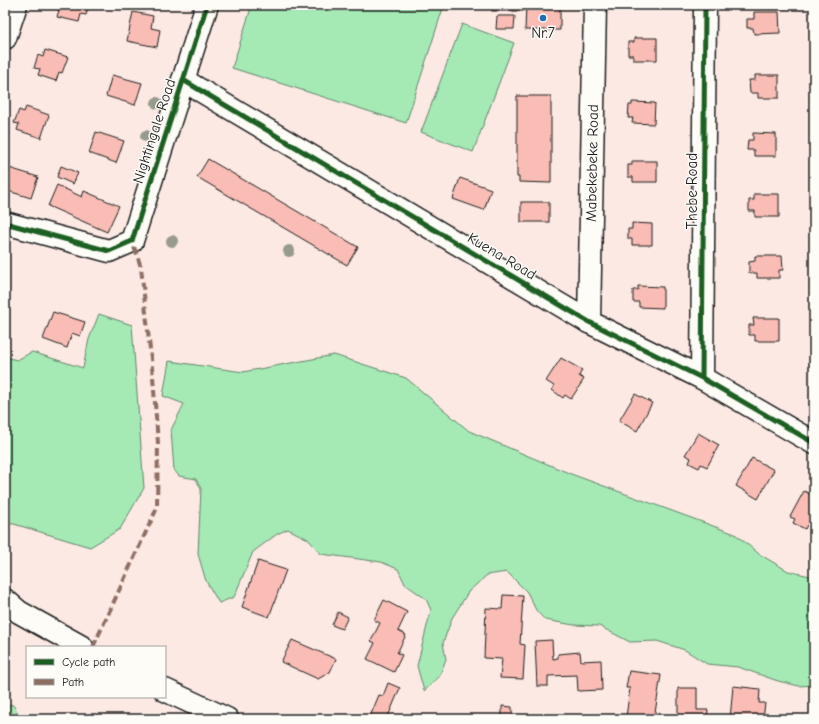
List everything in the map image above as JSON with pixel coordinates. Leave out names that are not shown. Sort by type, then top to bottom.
[{"type":"street","points":[[5,38],[16,5]]},
{"type":"street","name":"Nightingale Road","points":[[5,223],[109,251],[132,241],[207,5]]},
{"type":"street","name":"Mabekebeke Road","points":[[589,322],[595,5]]},
{"type":"street","name":"Thebe Road","points":[[702,378],[705,5]]},
{"type":"street","name":"Kuena Road","points":[[183,80],[589,322],[702,378],[814,443]]},
{"type":"street","points":[[5,600],[19,612],[80,646]]},
{"type":"street","points":[[166,690],[227,719]]},
{"type":"green space","points":[[252,5],[444,5],[406,123],[232,68]]},
{"type":"green space","points":[[462,24],[514,43],[473,152],[421,132]]},
{"type":"green space","points":[[99,314],[132,325],[144,488],[120,529],[90,547],[14,524],[5,523],[5,357],[17,360],[32,352],[83,368],[89,339]]},
{"type":"green space","points":[[334,355],[406,378],[469,431],[571,474],[735,534],[759,554],[788,571],[814,577],[814,685],[799,686],[778,681],[738,667],[707,664],[685,650],[657,641],[630,642],[599,626],[574,625],[545,620],[536,610],[527,592],[507,572],[487,575],[469,591],[452,618],[443,643],[446,659],[439,677],[424,691],[417,666],[431,610],[426,599],[405,584],[398,569],[381,562],[321,554],[308,539],[288,529],[277,534],[253,552],[234,597],[219,603],[206,581],[198,554],[201,489],[196,479],[179,476],[174,470],[171,430],[184,404],[163,396],[169,361],[243,372]]},
{"type":"green space","points":[[5,704],[13,705],[22,719],[5,719]]},
{"type":"building","points":[[55,5],[89,5],[86,15],[81,14],[79,22],[57,17],[59,10],[54,8]]},
{"type":"building","points":[[492,5],[523,5],[523,11],[492,11]]},
{"type":"building","name":"Nr.7","points":[[526,5],[560,5],[560,30],[525,30]]},
{"type":"building","points":[[133,12],[153,16],[151,28],[160,30],[157,47],[127,41]]},
{"type":"building","points":[[754,12],[779,12],[780,33],[754,34],[753,28],[747,28],[747,19],[754,19]]},
{"type":"building","points":[[497,16],[515,16],[514,29],[496,29]]},
{"type":"building","points":[[634,38],[657,38],[657,60],[633,60],[633,55],[628,55],[628,42],[634,42]]},
{"type":"building","points":[[45,50],[68,57],[62,73],[59,72],[56,81],[38,75],[40,69],[34,68],[38,55],[43,57]]},
{"type":"building","points":[[112,75],[142,83],[135,105],[106,96]]},
{"type":"building","points":[[755,75],[779,75],[779,98],[758,98],[758,93],[750,93],[749,80],[755,80]]},
{"type":"building","points":[[517,96],[551,96],[551,183],[519,182],[519,177],[517,177]]},
{"type":"building","points":[[632,102],[655,103],[654,124],[632,123],[633,118],[628,118],[629,105],[632,105]]},
{"type":"building","points":[[26,107],[49,115],[41,138],[17,130],[19,124],[14,123],[19,110],[24,112]]},
{"type":"building","points":[[96,132],[124,141],[116,163],[89,153]]},
{"type":"building","points":[[753,133],[776,134],[776,156],[754,156],[754,150],[747,150],[748,140],[753,140]]},
{"type":"building","points":[[208,159],[358,247],[347,265],[197,177]]},
{"type":"building","points":[[632,161],[657,161],[657,182],[633,182],[633,177],[628,177],[628,165],[632,165]]},
{"type":"building","points":[[61,166],[78,173],[73,184],[57,177]]},
{"type":"building","points":[[6,167],[38,177],[31,198],[5,190]]},
{"type":"building","points":[[460,178],[491,189],[484,210],[453,199]]},
{"type":"building","points":[[57,185],[82,197],[84,191],[119,206],[107,232],[48,206]]},
{"type":"building","points":[[754,194],[779,194],[779,217],[755,217],[755,211],[749,211],[749,200],[754,200]]},
{"type":"building","points":[[521,202],[549,202],[549,222],[521,222]]},
{"type":"building","points":[[632,223],[652,224],[652,245],[632,245],[632,239],[628,239],[628,229],[632,229]]},
{"type":"building","points":[[755,256],[782,256],[783,270],[779,270],[779,278],[757,278],[757,273],[749,273],[749,262],[755,261]]},
{"type":"building","points":[[638,286],[663,287],[663,308],[639,307],[639,302],[633,302],[633,290],[638,290]]},
{"type":"building","points":[[53,312],[85,322],[80,336],[72,333],[67,348],[43,339]]},
{"type":"building","points":[[753,318],[779,318],[779,341],[755,341],[755,335],[749,335],[749,325],[754,325]]},
{"type":"building","points":[[561,358],[582,370],[579,376],[584,379],[571,399],[565,395],[563,398],[552,390],[554,386],[546,381]]},
{"type":"building","points":[[635,394],[652,403],[637,431],[619,421]]},
{"type":"building","points":[[698,433],[719,445],[707,467],[701,464],[699,468],[689,463],[691,458],[685,455]]},
{"type":"building","points":[[752,458],[774,470],[758,499],[736,486]]},
{"type":"building","points":[[804,491],[814,496],[814,523],[812,528],[807,525],[805,529],[793,523],[795,519],[790,517]]},
{"type":"building","points":[[258,561],[286,570],[269,617],[242,607]]},
{"type":"building","points":[[503,595],[523,596],[520,644],[525,645],[523,679],[500,678],[502,659],[484,658],[486,608],[502,609]]},
{"type":"building","points":[[384,600],[407,612],[398,631],[406,635],[397,653],[402,655],[394,672],[367,659],[375,643],[371,641],[380,623],[374,620]]},
{"type":"building","points":[[338,612],[348,617],[342,629],[332,625]]},
{"type":"building","points":[[292,640],[336,659],[330,672],[318,679],[281,662]]},
{"type":"building","points":[[552,640],[553,659],[558,658],[558,654],[580,652],[581,661],[601,660],[602,690],[578,691],[577,675],[548,676],[548,686],[537,686],[535,641]]},
{"type":"building","points":[[629,671],[661,675],[654,719],[626,717],[630,688],[626,688]]},
{"type":"building","points":[[388,683],[400,688],[387,719],[369,719],[379,695],[383,696]]},
{"type":"building","points":[[733,686],[760,689],[759,703],[765,703],[763,719],[730,719]]},
{"type":"building","points":[[678,688],[697,688],[697,710],[708,710],[707,719],[674,719],[674,715],[678,715]]},
{"type":"building","points":[[502,706],[512,707],[512,719],[502,719]]},
{"type":"marked path","points":[[93,646],[157,508],[158,443],[153,377],[141,267],[132,241]]},
{"type":"cycle path","points":[[5,223],[109,251],[132,241],[207,5]]},
{"type":"cycle path","points":[[702,378],[705,5]]},
{"type":"cycle path","points":[[183,80],[589,322],[702,378],[814,443]]},
{"type":"place","name":"Nr.7","points":[[543,18]]}]
